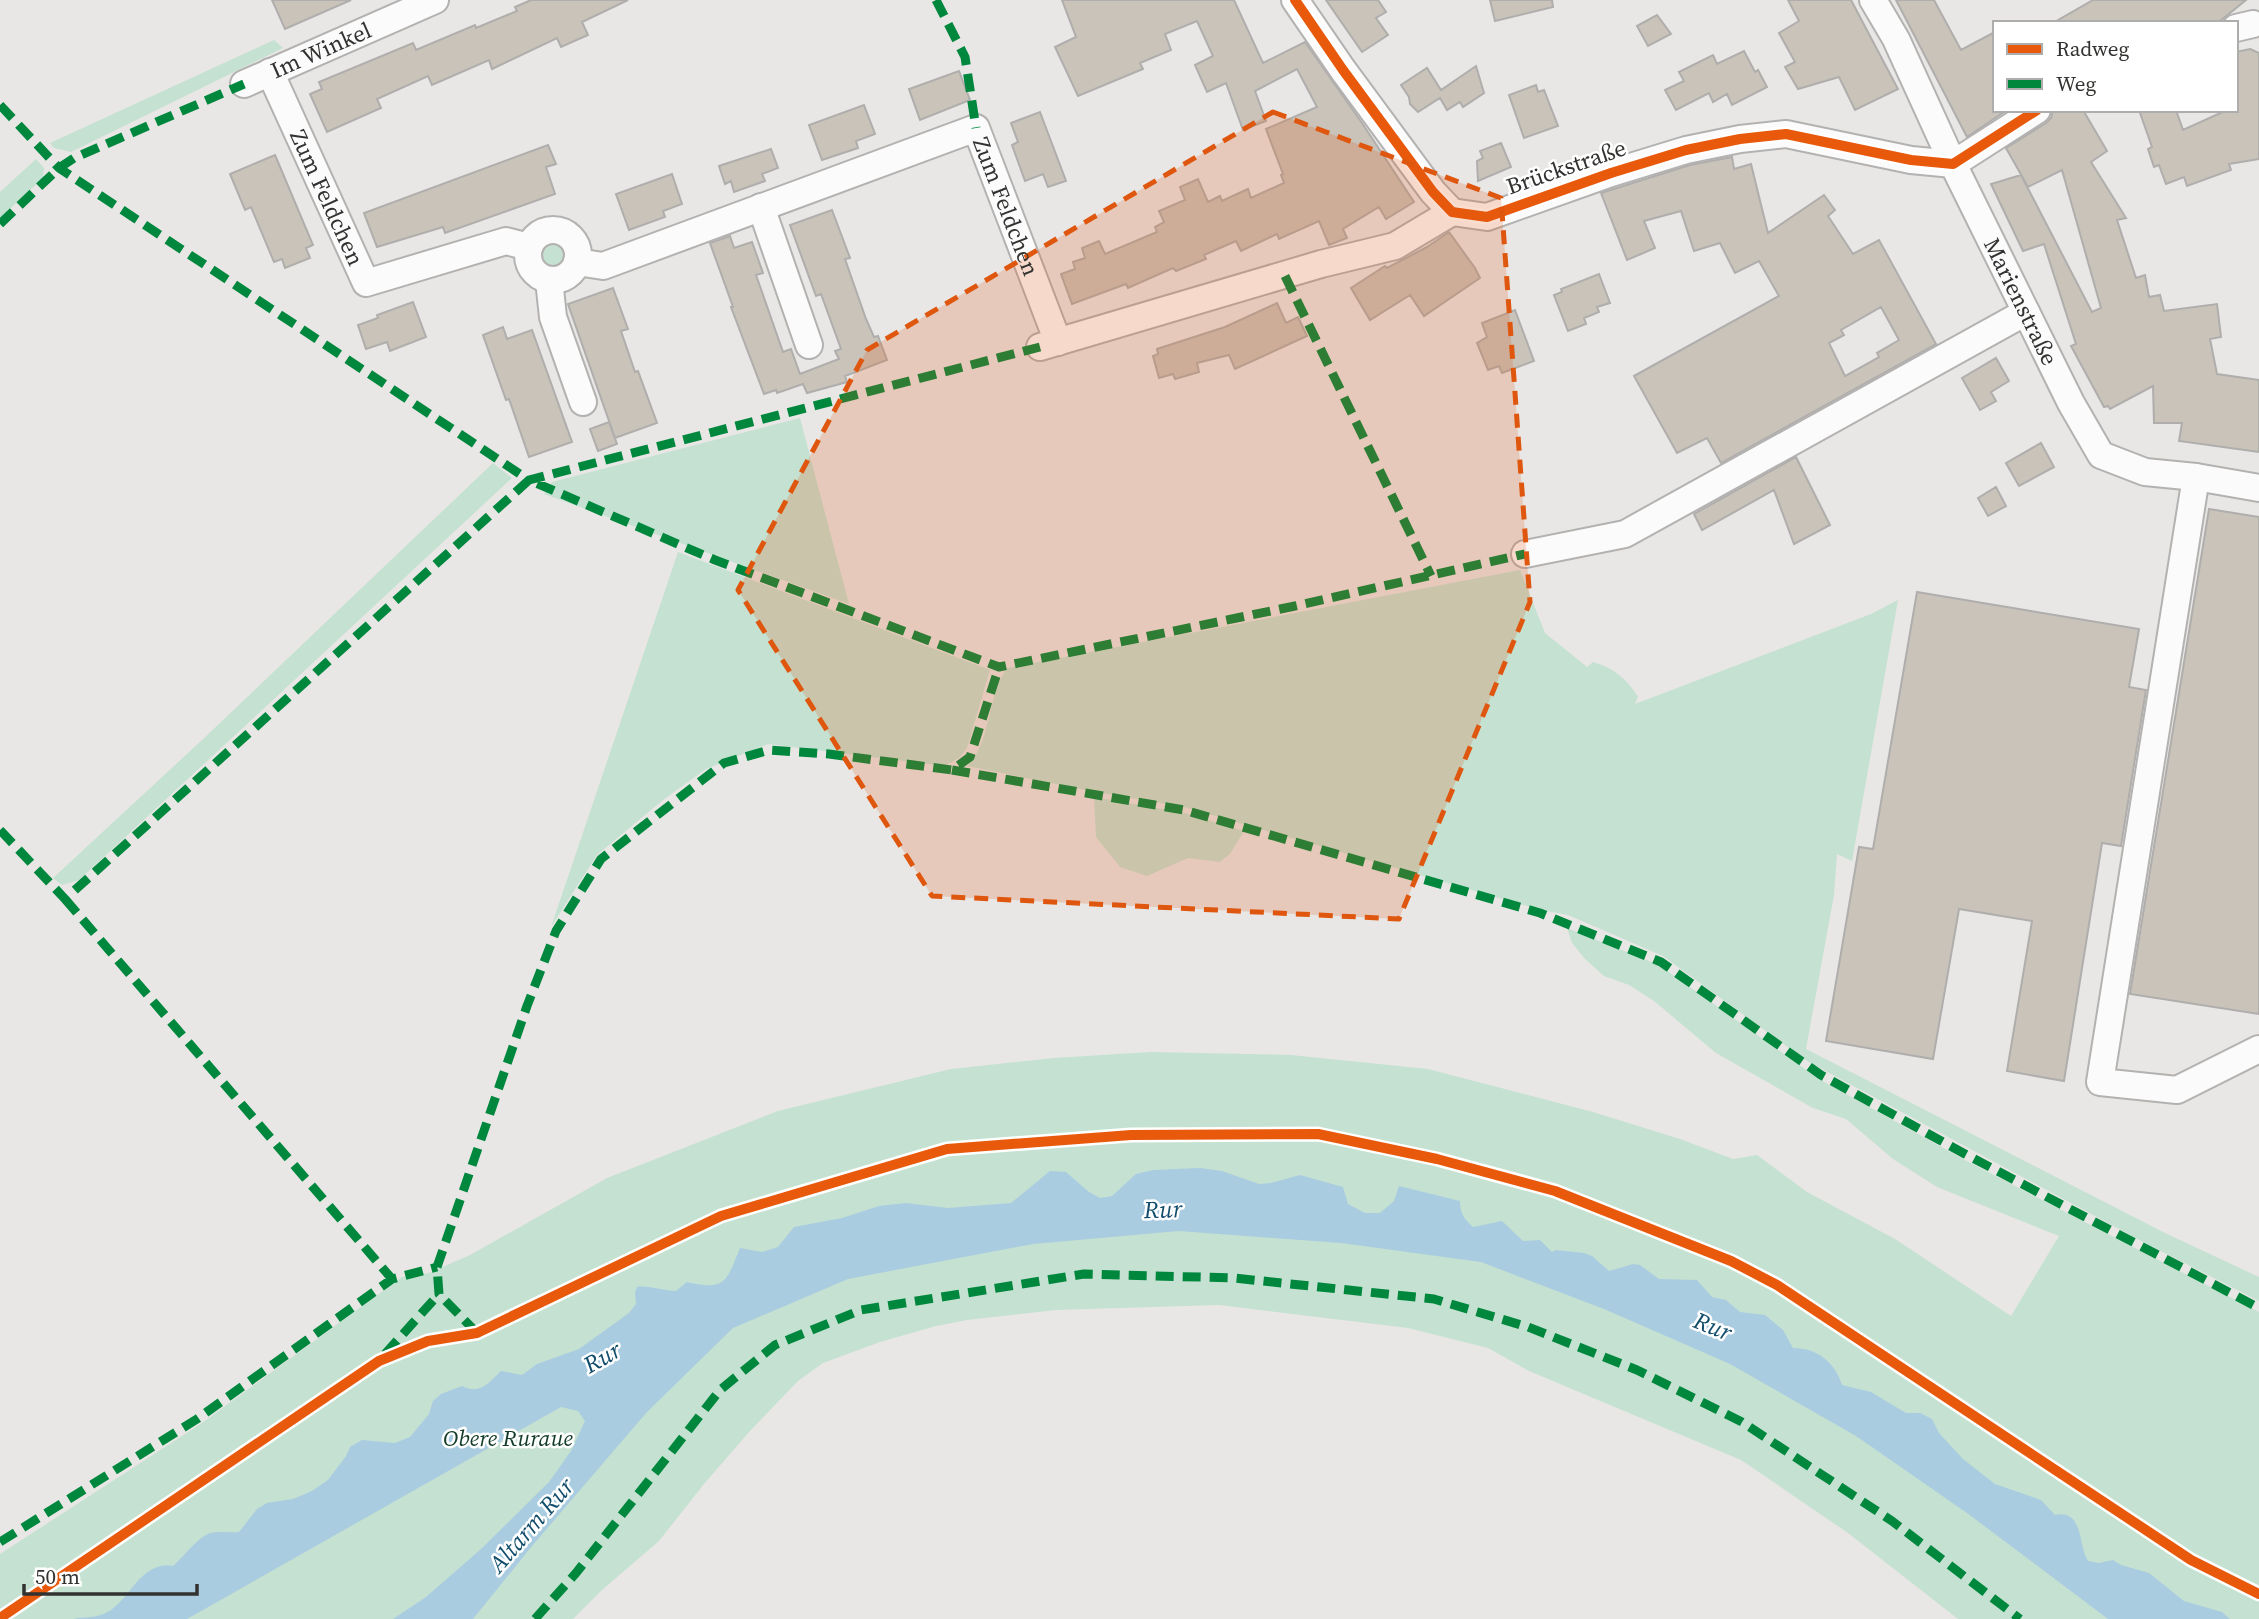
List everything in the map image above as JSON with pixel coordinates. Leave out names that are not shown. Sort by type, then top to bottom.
[{"type":"street","name":"Im Winkel","points":[[244,84],[435,0]]},
{"type":"street","points":[[1295,0],[1342,70],[1433,192],[1452,212]]},
{"type":"street","name":"Marienstraße","points":[[1873,0],[1896,39],[1953,164],[2071,403],[2101,455],[2145,472],[2196,477],[2259,488]]},
{"type":"street","name":"Zum Feldchen","points":[[270,72],[366,283],[506,241],[529,247]]},
{"type":"street","points":[[1953,164],[2034,112]]},
{"type":"street","name":"Zum Feldchen","points":[[577,262],[603,266],[976,128],[1049,344],[1321,264],[1395,246],[1452,212]]},
{"type":"street","name":"Brückstraße","points":[[1452,212],[1487,216],[1686,150],[1740,139],[1786,134],[1911,160],[1953,164]]},
{"type":"street","points":[[761,207],[808,345]]},
{"type":"street","points":[[547,230],[565,232],[576,245],[577,262],[566,276],[549,280],[541,277],[529,264],[527,256],[533,239],[547,230]]},
{"type":"street","points":[[549,280],[553,317],[583,402]]},
{"type":"street","points":[[1525,554],[1625,534],[2026,312]]},
{"type":"street","points":[[2196,477],[2100,1082],[2177,1090],[2259,1049]]},
{"type":"highlighted area","points":[[1273,112],[1501,198],[1530,602],[1399,919],[932,896],[738,590],[867,350]]},
{"type":"green space","points":[[274,40],[283,48],[71,152],[54,148],[50,143]]},
{"type":"green space","points":[[36,159],[44,168],[43,178],[0,218],[0,192]]},
{"type":"green space","points":[[549,237],[559,241],[565,256],[561,266],[555,268],[545,264],[539,249]]},
{"type":"green space","points":[[800,418],[849,604],[544,494],[552,482]]},
{"type":"green space","points":[[493,463],[512,478],[79,880],[62,885],[53,878],[201,741]]},
{"type":"green space","points":[[678,552],[990,670],[967,748],[959,758],[944,766],[768,744],[706,769],[663,800],[597,855],[551,927]]},
{"type":"green space","points":[[1520,570],[1545,633],[1587,667],[1593,662],[1619,675],[1638,697],[1635,704],[1871,614],[1898,600],[1852,861],[1837,854],[1834,895],[1806,1049],[2165,1233],[2259,1277],[2259,1301],[2147,1244],[1807,1061],[1663,956],[1568,915],[1541,910],[1184,807],[967,766],[981,745],[996,692],[1007,668]]},
{"type":"green space","points":[[1094,797],[1185,813],[1244,831],[1230,854],[1220,862],[1188,858],[1147,876],[1120,867],[1096,837]]},
{"type":"green space","name":"Obere Ruraue","points":[[1567,928],[1659,965],[1819,1079],[1963,1159],[2259,1312],[2259,1619],[1958,1619],[1848,1533],[1741,1460],[1529,1371],[1488,1348],[1408,1328],[1219,1305],[1056,1310],[967,1320],[880,1342],[823,1363],[798,1381],[750,1431],[659,1541],[573,1619],[0,1619],[0,1554],[202,1423],[402,1277],[429,1273],[470,1255],[607,1178],[778,1111],[951,1069],[1054,1058],[1151,1052],[1291,1055],[1428,1069],[1593,1112],[1733,1159],[1757,1155],[1807,1192],[1895,1239],[2011,1316],[2059,1236],[1937,1187],[1893,1159],[1846,1119],[1813,1108],[1716,1053],[1654,1001],[1629,985],[1604,976],[1572,943]]},
{"type":"water","points":[[1200,1168],[1222,1171],[1259,1184],[1300,1175],[1343,1187],[1348,1204],[1365,1213],[1380,1213],[1394,1201],[1399,1186],[1460,1201],[1463,1216],[1473,1227],[1502,1221],[1523,1241],[1540,1240],[1552,1252],[1556,1250],[1584,1253],[1592,1256],[1609,1271],[1633,1264],[1640,1265],[1659,1279],[1697,1280],[1712,1297],[1726,1300],[1740,1312],[1765,1315],[1783,1330],[1793,1348],[1810,1351],[1830,1363],[1842,1385],[1871,1392],[1906,1413],[1920,1413],[1932,1419],[1939,1433],[1963,1459],[1995,1484],[2041,1500],[2055,1515],[2071,1518],[2079,1530],[2088,1561],[2099,1563],[2113,1560],[2149,1573],[2184,1601],[2222,1612],[2230,1619],[2108,1619],[1967,1513],[1856,1436],[1730,1364],[1604,1309],[1481,1262],[1341,1243],[1179,1231],[1033,1244],[848,1279],[733,1328],[647,1412],[473,1619],[393,1619],[426,1597],[481,1549],[549,1482],[571,1451],[585,1421],[578,1411],[561,1407],[187,1619],[73,1619],[97,1616],[111,1610],[145,1574],[162,1566],[173,1566],[206,1535],[214,1532],[239,1532],[257,1509],[267,1503],[293,1499],[312,1491],[328,1480],[350,1447],[362,1440],[395,1443],[410,1437],[429,1414],[433,1401],[441,1394],[462,1386],[479,1388],[501,1371],[522,1375],[537,1364],[579,1349],[629,1313],[636,1304],[637,1287],[676,1291],[687,1282],[700,1285],[717,1284],[727,1276],[740,1248],[762,1252],[778,1247],[794,1227],[842,1218],[879,1206],[906,1203],[948,1208],[1011,1203],[1050,1171],[1066,1172],[1100,1198],[1112,1196],[1136,1174],[1153,1170]]},
{"type":"building","points":[[272,0],[351,0],[285,29]]},
{"type":"building","points":[[531,0],[628,0],[582,22],[588,35],[561,47],[557,38],[492,69],[489,60],[432,85],[428,76],[377,99],[381,108],[327,132],[310,94],[322,89],[319,82],[413,43],[416,50],[475,25],[476,28],[517,11],[515,7]]},
{"type":"building","points":[[1062,0],[1234,0],[1263,63],[1305,42],[1414,202],[1386,219],[1379,207],[1343,229],[1347,238],[1329,245],[1319,221],[1279,239],[1277,234],[1241,251],[1236,241],[1204,255],[1206,259],[1176,271],[1173,268],[1128,288],[1126,284],[1072,304],[1061,274],[1075,269],[1073,262],[1085,258],[1082,248],[1099,241],[1105,254],[1157,232],[1155,227],[1164,222],[1159,211],[1185,200],[1180,187],[1198,179],[1208,202],[1220,196],[1222,201],[1248,189],[1251,198],[1284,183],[1266,129],[1317,107],[1297,69],[1255,91],[1266,121],[1243,130],[1226,83],[1207,92],[1195,65],[1213,56],[1197,21],[1165,34],[1171,50],[1140,63],[1143,69],[1078,96],[1055,47],[1076,37]]},
{"type":"building","points":[[1326,0],[1378,0],[1386,12],[1376,18],[1388,35],[1362,52]]},
{"type":"building","points":[[1490,0],[1552,0],[1553,7],[1495,21]]},
{"type":"building","points":[[1788,0],[1851,0],[1898,89],[1855,110],[1839,77],[1798,89],[1785,67],[1795,62],[1779,33],[1799,21]]},
{"type":"building","points":[[1896,0],[1934,0],[1961,50],[1993,33],[1993,112],[2004,112],[1967,137]]},
{"type":"building","points":[[2093,0],[2246,0],[2220,21],[2056,21]]},
{"type":"building","points":[[1657,15],[1671,34],[1648,46],[1637,26]]},
{"type":"building","points":[[2250,49],[2259,53],[2259,159],[2229,164],[2231,170],[2187,186],[2184,177],[2166,184],[2159,165],[2154,167],[2148,149],[2152,147],[2140,112],[2177,112],[2183,130],[2223,112],[2238,112],[2238,52]]},
{"type":"building","points":[[1744,51],[1767,87],[1732,105],[1727,94],[1713,102],[1709,93],[1676,110],[1665,90],[1684,81],[1679,72],[1713,55],[1717,64]]},
{"type":"building","points":[[1476,66],[1484,93],[1463,107],[1460,102],[1447,110],[1440,98],[1418,112],[1410,104],[1401,85],[1427,68],[1441,90]]},
{"type":"building","points":[[959,71],[970,100],[920,120],[909,89]]},
{"type":"building","points":[[1536,85],[1538,92],[1544,90],[1558,126],[1524,138],[1509,95]]},
{"type":"building","points":[[864,105],[875,134],[856,141],[858,148],[822,160],[809,125]]},
{"type":"building","points":[[1040,112],[1066,181],[1048,187],[1043,174],[1025,181],[1012,145],[1018,142],[1011,123]]},
{"type":"building","points":[[2052,112],[2084,112],[2107,151],[2091,162],[2126,218],[2117,220],[2136,278],[2145,275],[2149,297],[2160,295],[2164,311],[2217,304],[2221,337],[2210,339],[2217,374],[2259,380],[2259,452],[2179,441],[2182,423],[2154,423],[2153,386],[2110,409],[2108,406],[2104,407],[2071,346],[2076,344],[2044,244],[2023,251],[1991,184],[2021,175],[2092,312],[2101,308],[2062,170],[2028,187],[2006,148],[2051,118]]},
{"type":"building","points":[[1501,143],[1511,167],[1478,181],[1477,161],[1483,158],[1480,151]]},
{"type":"building","points":[[548,145],[556,164],[546,167],[555,194],[445,233],[443,227],[377,247],[364,213]]},
{"type":"building","points":[[771,149],[778,168],[762,174],[765,181],[734,192],[731,181],[725,184],[719,166]]},
{"type":"building","points":[[275,155],[313,245],[306,248],[310,258],[285,268],[282,259],[274,262],[251,207],[245,210],[230,174]]},
{"type":"building","points":[[1732,157],[1734,169],[1751,164],[1768,233],[1824,195],[1835,210],[1828,216],[1853,254],[1879,240],[1936,344],[1721,463],[1707,438],[1677,453],[1634,376],[1779,296],[1759,261],[1735,273],[1720,243],[1694,251],[1681,211],[1644,221],[1655,248],[1627,260],[1601,193],[1690,165]],"holes":[[[1881,307],[1899,340],[1877,353],[1879,357],[1845,376],[1829,343],[1844,335],[1841,330]]]},
{"type":"building","points":[[672,174],[682,204],[663,211],[665,217],[629,230],[616,194]]},
{"type":"building","points":[[832,210],[850,258],[845,259],[866,319],[874,337],[878,336],[887,360],[845,376],[847,382],[807,393],[803,384],[777,393],[776,390],[764,394],[710,243],[730,236],[734,248],[752,242],[763,273],[756,275],[783,352],[791,349],[800,374],[839,359],[835,351],[841,349],[821,294],[816,296],[790,225]]},
{"type":"building","points":[[1449,232],[1480,278],[1424,316],[1410,295],[1370,320],[1351,288],[1385,266],[1387,268],[1427,247]]},
{"type":"building","points":[[1599,274],[1610,303],[1597,307],[1599,312],[1584,318],[1586,324],[1568,331],[1554,295],[1562,292],[1561,289]]},
{"type":"building","points":[[613,288],[628,329],[621,331],[657,423],[615,438],[568,304]]},
{"type":"building","points":[[413,302],[426,337],[390,351],[387,342],[366,349],[358,325]]},
{"type":"building","points":[[1277,303],[1286,323],[1298,317],[1307,336],[1235,369],[1229,355],[1197,363],[1199,372],[1175,379],[1173,374],[1159,378],[1153,356],[1158,354],[1157,349],[1225,327]]},
{"type":"building","points":[[1515,310],[1534,361],[1502,373],[1499,366],[1488,370],[1477,343],[1487,337],[1482,323]]},
{"type":"building","points":[[503,327],[507,339],[532,330],[572,442],[529,457],[483,335]]},
{"type":"building","points":[[1996,358],[2009,381],[1991,392],[1996,401],[1980,410],[1962,378]]},
{"type":"building","points":[[609,422],[617,444],[598,451],[590,429]]},
{"type":"building","points":[[2041,443],[2054,467],[2019,486],[2006,463]]},
{"type":"building","points":[[1796,457],[1830,525],[1794,544],[1774,490],[1702,530],[1694,514]]},
{"type":"building","points":[[1996,487],[2006,506],[1988,516],[1978,498]]},
{"type":"building","points":[[2209,509],[2259,517],[2259,1014],[2130,994]]},
{"type":"building","points":[[1917,592],[2139,629],[2129,687],[2146,690],[2121,846],[2102,843],[2064,1081],[2007,1071],[2032,921],[1959,909],[1933,1059],[1826,1041],[1859,847],[1873,849]]},
{"type":"marked path","points":[[936,0],[965,57],[976,128]]},
{"type":"marked path","points":[[0,224],[59,168],[74,158],[244,84]]},
{"type":"marked path","points":[[0,105],[59,168],[529,480],[1040,347]]},
{"type":"marked path","points":[[1285,276],[1431,576]]},
{"type":"marked path","points":[[0,830],[65,899],[529,480],[715,560],[999,667],[1295,606],[1525,554]]},
{"type":"marked path","points":[[477,1333],[439,1294],[437,1267],[527,1006],[556,931],[601,859],[724,763],[769,750],[829,754],[952,770],[970,757],[999,667]]},
{"type":"marked path","points":[[952,770],[1184,810],[1540,913],[1661,962],[1821,1075],[1965,1154],[2259,1308]]},
{"type":"marked path","points":[[65,899],[392,1279]]},
{"type":"marked path","points":[[0,1542],[197,1419],[392,1279],[437,1267]]},
{"type":"marked path","points":[[535,1619],[576,1573],[720,1390],[775,1345],[861,1310],[1084,1274],[1234,1278],[1434,1299],[1528,1327],[1637,1370],[1742,1422],[1892,1521],[2020,1619]]},
{"type":"marked path","points":[[385,1354],[439,1294]]},
{"type":"cycle path","points":[[1295,0],[1433,192],[1452,212],[1487,217],[1611,173],[1686,150],[1740,139],[1786,134],[1911,160],[1953,164],[2034,112]]},
{"type":"cycle path","points":[[0,1618],[379,1361],[428,1341],[477,1333],[721,1216],[947,1149],[1131,1135],[1318,1134],[1437,1159],[1555,1191],[1731,1261],[1777,1285],[2191,1560],[2259,1594]]},
{"type":"water label","name":"Rur","points":[[1163,1209]]},
{"type":"water label","name":"Rur","points":[[1713,1326]]},
{"type":"water label","name":"Rur","points":[[602,1357]]},
{"type":"water label","name":"Altarm Rur","points":[[531,1525]]}]
